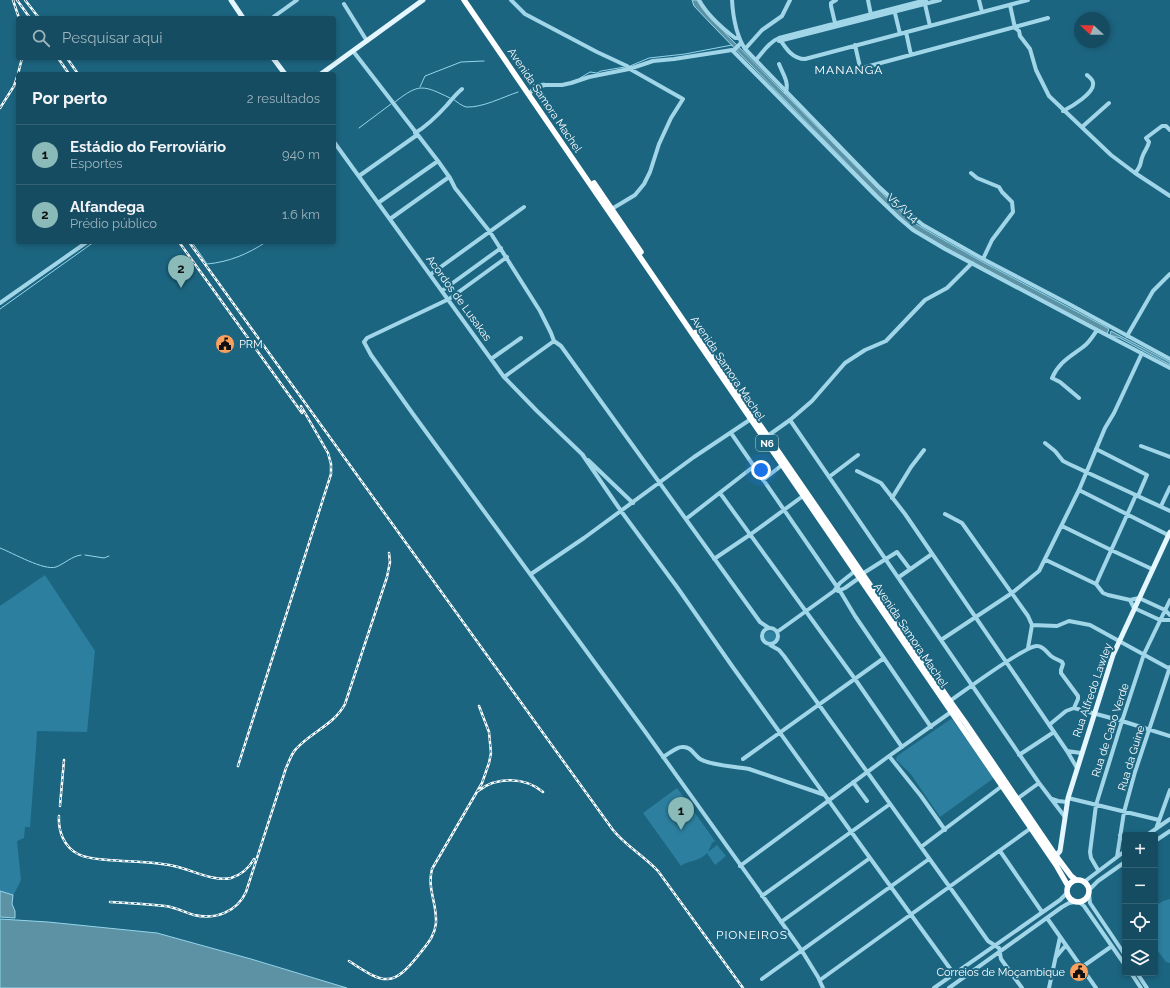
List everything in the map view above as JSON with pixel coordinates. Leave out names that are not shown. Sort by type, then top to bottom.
[{"type":"highway","name":"Avenida Samora Machel","points":[[464,0],[766,437],[935,685],[951,712],[963,723]]},
{"type":"highway","name":"Avenida Samora Machel","points":[[469,0],[751,419],[766,437],[782,465],[803,496],[855,571],[861,576]]},
{"type":"highway","name":"Avenida Samora Machel","points":[[935,685],[950,701],[1002,782],[1041,838],[1054,858],[1068,886]]},
{"type":"highway","name":"Avenida Samora Machel","points":[[1008,790],[1017,798],[1031,828],[1041,838]]},
{"type":"highway","name":"Avenida Samora Machel","points":[[1054,858],[1070,876],[1076,880]]},
{"type":"highway","points":[[1076,880],[1087,884],[1089,892],[1084,900],[1077,902],[1070,899],[1067,893],[1068,886],[1076,880]]},
{"type":"main road","points":[[231,0],[243,16]]},
{"type":"main road","points":[[324,72],[423,0]]},
{"type":"main road","points":[[274,60],[284,72]]},
{"type":"main road","name":"Rua Alfredo Lawley","points":[[1054,858],[1059,854],[1061,846],[1066,800],[1119,641],[1169,534]]},
{"type":"street","points":[[275,16],[297,0]]},
{"type":"street","points":[[511,0],[526,14],[628,67],[683,99],[658,144],[650,172],[644,184],[634,195],[610,210]]},
{"type":"street","points":[[699,0],[702,6],[725,30],[735,38],[739,38]]},
{"type":"street","points":[[732,0],[735,24],[739,38],[745,49],[858,166],[903,209],[923,225],[982,259],[1170,359]]},
{"type":"street","points":[[745,49],[762,30],[782,16],[790,0]]},
{"type":"street","points":[[835,23],[831,3],[836,0]]},
{"type":"street","points":[[868,0],[871,16]]},
{"type":"street","points":[[780,39],[926,2],[940,0]]},
{"type":"street","points":[[979,0],[982,12]]},
{"type":"street","points":[[780,39],[791,54],[800,59],[1028,0]]},
{"type":"street","points":[[926,2],[930,26]]},
{"type":"street","points":[[344,4],[367,41]]},
{"type":"street","points":[[1010,5],[1015,28],[1019,31],[1020,36],[1030,49],[1036,70],[1047,93],[1111,155],[1170,196]]},
{"type":"street","points":[[894,10],[900,34]]},
{"type":"street","points":[[756,60],[772,42],[835,23],[871,16]]},
{"type":"street","points":[[855,45],[860,67],[862,68],[1048,18]]},
{"type":"street","points":[[906,32],[911,55]]},
{"type":"street","points":[[531,92],[534,88],[546,85],[562,85],[653,61],[674,59],[717,51],[733,51],[741,43]]},
{"type":"street","points":[[353,51],[438,161],[455,188],[490,232],[543,316],[552,332],[554,341],[561,346],[760,622],[777,632],[779,647],[818,706],[988,941],[993,947],[998,948],[997,953],[1022,988]]},
{"type":"street","name":"V5/V14","points":[[733,51],[899,218],[913,230],[945,249],[1170,368]]},
{"type":"street","points":[[779,64],[788,86],[786,92]]},
{"type":"street","points":[[1064,111],[1089,93],[1093,87],[1093,80],[1087,75]]},
{"type":"street","points":[[359,176],[429,123],[448,105],[453,96],[462,88]]},
{"type":"street","points":[[1082,127],[1109,103]]},
{"type":"street","points":[[1135,173],[1140,166],[1143,155],[1148,147],[1149,142],[1146,138],[1162,126],[1166,126],[1170,130]]},
{"type":"street","name":"Acordos de Lusakas","points":[[336,145],[443,290],[504,377],[582,454]]},
{"type":"street","points":[[378,203],[438,161]]},
{"type":"street","points":[[972,173],[979,179],[1000,187],[1002,192],[1012,202],[1013,209],[1012,214],[989,244],[982,259]]},
{"type":"street","points":[[390,219],[449,177]]},
{"type":"street","points":[[431,274],[524,207]]},
{"type":"street","points":[[0,303],[84,244]]},
{"type":"street","points":[[443,290],[501,248]]},
{"type":"street","points":[[507,258],[449,299],[367,338],[364,342],[371,355],[412,414],[531,574],[802,951],[820,980],[823,988]]},
{"type":"street","points":[[766,437],[790,420],[818,395],[845,363],[864,350],[886,341],[925,300],[947,288],[972,263]]},
{"type":"street","points":[[1127,336],[1153,291],[1170,274]]},
{"type":"street","points":[[1079,398],[1060,382],[1052,378],[1067,358],[1087,344],[1097,330]]},
{"type":"street","points":[[491,359],[521,338]]},
{"type":"street","points":[[504,377],[554,341]]},
{"type":"street","points":[[941,640],[1012,593],[1036,574],[1046,560],[1079,490],[1105,428],[1114,413],[1122,392],[1142,353]]},
{"type":"street","points":[[531,574],[751,419]]},
{"type":"street","points":[[790,420],[899,577],[919,609],[1019,755],[1065,818]]},
{"type":"street","points":[[731,433],[839,588],[855,616],[931,727]]},
{"type":"street","points":[[1045,443],[1055,451],[1063,461],[1170,511]]},
{"type":"street","points":[[1141,446],[1170,457]]},
{"type":"street","points":[[892,498],[911,467],[924,450]]},
{"type":"street","points":[[1096,450],[1147,474],[1096,584]]},
{"type":"street","points":[[582,454],[633,503]]},
{"type":"street","points":[[582,454],[621,511],[954,974]]},
{"type":"street","points":[[829,477],[858,454]]},
{"type":"street","points":[[763,480],[782,465]]},
{"type":"street","points":[[686,519],[754,467]]},
{"type":"street","points":[[857,471],[881,484],[892,498],[976,618],[1077,768]]},
{"type":"street","points":[[1161,506],[1170,487]]},
{"type":"street","points":[[1079,490],[1169,534]]},
{"type":"street","points":[[720,493],[855,678],[902,747]]},
{"type":"street","points":[[714,559],[803,496]]},
{"type":"street","points":[[945,514],[962,523],[1028,616],[1032,625],[1028,648]]},
{"type":"street","points":[[1062,526],[1152,569]]},
{"type":"street","points":[[839,588],[845,588],[897,552],[910,569]]},
{"type":"street","points":[[899,577],[932,554]]},
{"type":"street","points":[[1046,560],[1096,584],[1103,593],[1108,596],[1130,600],[1139,598],[1165,610],[1170,615]]},
{"type":"street","points":[[777,632],[839,588],[855,571]]},
{"type":"street","points":[[1130,600],[1134,608],[1160,620],[1170,620]]},
{"type":"street","name":"Rua de Cabo Verde","points":[[1098,870],[1091,858],[1090,852],[1096,805],[1144,654],[1170,600]]},
{"type":"street","points":[[1032,625],[1057,626],[1069,621],[1084,623],[1170,668]]},
{"type":"street","points":[[760,622],[762,633],[761,638],[763,642],[778,650],[784,656]]},
{"type":"street","points":[[762,633],[764,630],[769,628]]},
{"type":"street","points":[[770,645],[775,643],[778,639]]},
{"type":"street","points":[[950,701],[1028,648],[1039,646],[1064,664],[1061,673],[1078,696],[1074,708]]},
{"type":"street","points":[[743,759],[884,658]]},
{"type":"street","name":"Rua da Guine","points":[[1117,857],[1124,812],[1170,668]]},
{"type":"street","points":[[1049,725],[1066,711],[1074,708],[1170,736]]},
{"type":"street","points":[[740,866],[866,772],[951,712]]},
{"type":"street","points":[[1019,755],[1054,732]]},
{"type":"street","points":[[663,758],[677,748],[685,747],[692,751],[700,759],[722,766],[749,769],[825,795]]},
{"type":"street","points":[[1067,751],[1081,753]]},
{"type":"street","points":[[889,756],[922,796],[945,830]]},
{"type":"street","points":[[853,782],[867,801]]},
{"type":"street","points":[[920,847],[945,830],[1002,782]]},
{"type":"street","points":[[1017,798],[1039,783]]},
{"type":"street","points":[[1156,829],[1170,792]]},
{"type":"street","points":[[1051,798],[1055,800],[1066,800],[1096,805],[1159,820]]},
{"type":"street","points":[[1058,809],[1060,803],[1066,800]]},
{"type":"street","points":[[762,896],[890,804]]},
{"type":"street","points":[[1152,832],[1170,819]]},
{"type":"street","points":[[820,980],[950,888],[1031,828]]},
{"type":"street","points":[[1158,839],[1170,831]]},
{"type":"street","points":[[1000,851],[1042,912]]},
{"type":"street","points":[[1084,882],[1122,853]]},
{"type":"street","points":[[781,922],[870,858]]},
{"type":"street","points":[[762,979],[929,859]]},
{"type":"street","points":[[1111,861],[1116,868]]},
{"type":"street","points":[[1122,864],[1098,881],[1089,892],[1090,903],[1122,951]]},
{"type":"street","points":[[1106,865],[1111,871]]},
{"type":"street","points":[[934,988],[1060,900],[1067,893]]},
{"type":"street","points":[[949,988],[1069,903],[1077,902],[1084,906],[1122,961]]},
{"type":"street","points":[[1033,918],[1038,924]]},
{"type":"street","points":[[1047,918],[1096,988]]},
{"type":"street","points":[[1049,988],[1060,937]]},
{"type":"street","points":[[1056,958],[1066,945]]},
{"type":"street","points":[[1082,967],[1112,946]]},
{"type":"street","points":[[993,947],[991,952],[997,953]]},
{"type":"street","points":[[971,962],[976,969]]},
{"type":"street","points":[[1133,976],[1141,988]]},
{"type":"street","points":[[1139,976],[1147,988]]},
{"type":"street","points":[[956,983],[956,988]]},
{"type":"shaded area","points":[[692,0],[697,0],[730,38],[890,201],[913,222],[981,261],[1104,326],[1109,329],[1107,334],[946,248],[917,231],[898,216],[713,26],[694,6]]},
{"type":"shaded area","points":[[1111,331],[1170,362],[1170,365],[1120,338],[1110,335]]},
{"type":"shaded area","points":[[45,575],[95,651],[87,732],[37,731],[30,827],[25,827],[24,838],[17,841],[21,880],[13,896],[0,891],[0,606]]},
{"type":"shaded area","points":[[770,631],[774,633],[776,637],[774,641],[770,643],[766,641],[764,637],[766,633]]},
{"type":"shaded area","points":[[951,719],[994,778],[940,817],[910,773],[896,760],[897,756]]},
{"type":"shaded area","points":[[677,788],[715,841],[712,843],[708,852],[717,845],[726,856],[715,865],[707,853],[701,858],[681,866],[643,813]]},
{"type":"shaded area","points":[[0,891],[13,895],[12,904],[15,911],[15,918],[0,917]]},
{"type":"shaded area","points":[[1170,899],[1170,963],[1166,962],[1158,951],[1158,904]]},
{"type":"shaded area","points":[[0,919],[48,922],[157,933],[347,988],[0,988]]},
{"type":"waterway","points":[[630,66],[649,58],[685,54],[732,45]]},
{"type":"waterway","points":[[420,87],[425,76],[461,62],[484,61]]},
{"type":"waterway","points":[[580,78],[590,72],[597,73],[625,67]]},
{"type":"waterway","points":[[533,85],[544,83]]},
{"type":"waterway","points":[[395,102],[410,92],[421,88],[433,90],[450,98]]},
{"type":"waterway","points":[[453,99],[466,107],[472,107],[486,104],[518,92]]},
{"type":"waterway","points":[[359,128],[391,104]]},
{"type":"waterway","points":[[0,309],[91,244]]},
{"type":"waterway","points":[[193,244],[207,264],[238,257],[262,244]]},
{"type":"waterway","points":[[0,548],[28,561],[51,568],[81,555]]},
{"type":"waterway","points":[[85,555],[104,558],[109,556]]},
{"type":"railway","points":[[13,0],[18,16]]},
{"type":"railway","points":[[17,0],[29,16]]},
{"type":"railway","points":[[25,0],[37,16]]},
{"type":"railway","points":[[18,72],[22,60]]},
{"type":"railway","points":[[59,60],[68,72]]},
{"type":"railway","points":[[68,60],[77,72]]},
{"type":"railway","points":[[0,108],[14,86],[16,80]]},
{"type":"railway","points":[[180,244],[302,413]]},
{"type":"railway","points":[[190,244],[613,830],[658,871],[743,988]]},
{"type":"railway","points":[[238,766],[331,474],[331,464],[328,453],[301,406]]},
{"type":"railway","points":[[110,902],[165,906],[176,908],[194,915],[210,916],[224,913],[237,905],[242,899],[246,892],[291,756],[302,743],[335,718],[345,704],[387,577],[390,562],[389,553]]},
{"type":"railway","points":[[349,961],[361,969],[380,978],[388,979],[395,977],[411,964],[433,935],[436,916],[431,890],[432,869],[482,783],[489,763],[491,753],[489,732],[479,706]]},
{"type":"railway","points":[[60,806],[64,760]]},
{"type":"railway","points":[[478,791],[494,783],[511,780],[528,783],[543,792]]},
{"type":"railway","points":[[59,816],[61,833],[66,843],[73,851],[81,856],[89,858],[161,864],[178,867],[218,879],[235,877],[247,868],[254,859]]},
{"type":"place","name":"Alfandega","points":[[181,288]]},
{"type":"place","name":"PRM","points":[[225,344]]},
{"type":"place","name":"Estádio do Ferroviário","points":[[681,830]]},
{"type":"place","name":"Correios de Moçambique","points":[[1079,972]]},
{"type":"district","name":"MANANGA","points":[[849,70]]},
{"type":"district","name":"PIONEIROS","points":[[752,935]]}]
